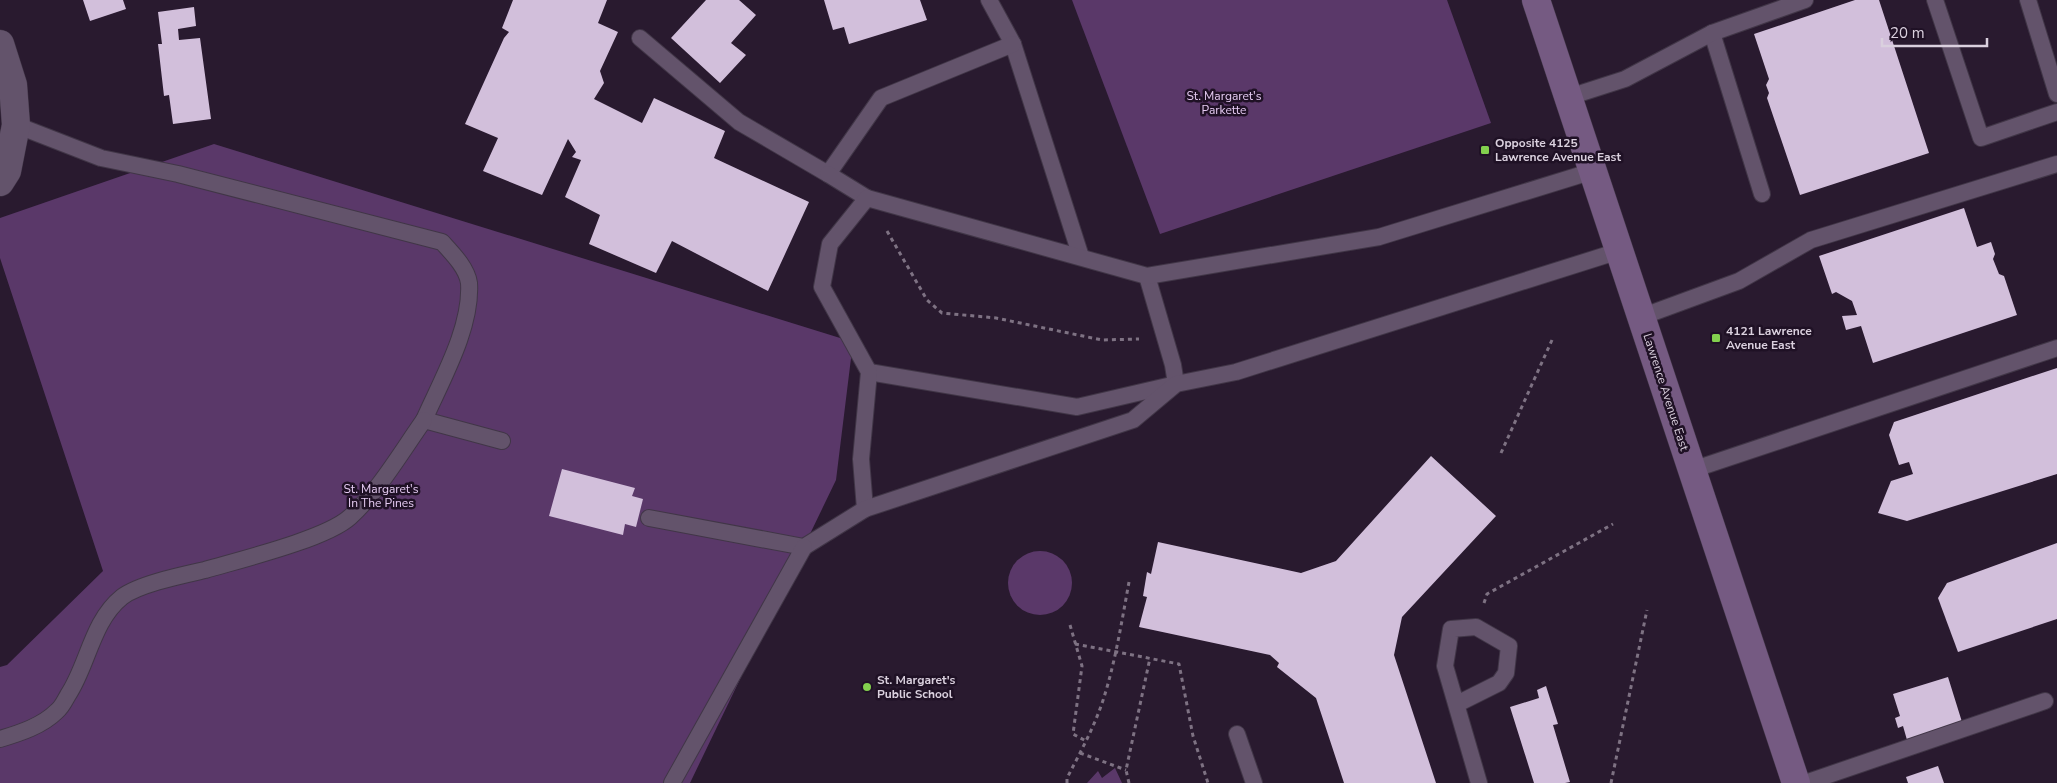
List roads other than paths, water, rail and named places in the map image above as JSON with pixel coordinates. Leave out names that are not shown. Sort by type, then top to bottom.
[{"type":"main road","name":"Lawrence Avenue East","points":[[1536,0],[1796,783]]},
{"type":"street","points":[[0,44],[13,85],[16,125],[7,171],[0,182]]},
{"type":"lane","points":[[989,0],[1014,44],[1081,257]]},
{"type":"lane","points":[[1569,97],[1625,80],[1712,33],[1805,0]]},
{"type":"lane","points":[[1935,0],[1981,138],[2057,112]]},
{"type":"lane","points":[[2028,0],[2057,94]]},
{"type":"lane","points":[[1712,33],[1762,194]]},
{"type":"lane","points":[[640,38],[739,122],[867,198],[1147,276],[1380,237],[1593,171]]},
{"type":"lane","points":[[828,174],[881,98],[1014,44]]},
{"type":"lane","points":[[0,739],[29,730],[58,711],[80,678],[92,642],[104,617],[123,596],[151,584],[238,561],[319,534],[350,518],[424,420],[456,346],[465,316],[469,282],[461,264],[442,242],[178,174],[101,158],[16,125]]},
{"type":"lane","points":[[1641,317],[1739,282],[1811,240],[2057,164]]},
{"type":"lane","points":[[864,509],[861,459],[868,372],[822,287],[830,244],[867,198]]},
{"type":"lane","points":[[868,372],[1077,407],[1236,372],[1619,250]]},
{"type":"lane","points":[[1147,276],[1176,384]]},
{"type":"lane","points":[[1692,470],[2057,348]]},
{"type":"lane","points":[[672,783],[804,547],[864,509],[1133,420],[1176,384]]},
{"type":"lane","points":[[424,420],[502,442]]},
{"type":"lane","points":[[649,518],[804,547]]},
{"type":"lane","points":[[1456,704],[1499,683],[1506,673],[1509,646],[1476,627],[1451,629],[1445,666],[1456,704],[1479,783]]},
{"type":"lane","points":[[1805,783],[2044,701]]},
{"type":"lane","points":[[1238,734],[1254,783]]},
{"type":"place","name":"Opposite 4125 Lawrence Avenue East","points":[[1485,150]]},
{"type":"place","name":"4121 Lawrence Avenue East","points":[[1716,338]]},
{"type":"place","name":"St. Margaret's Public School","points":[[867,687]]},
{"type":"park label","name":"St. Margaret's Parkette","points":[[1224,103]]},
{"type":"park label","name":"St. Margaret's In The Pines","points":[[381,496]]}]
